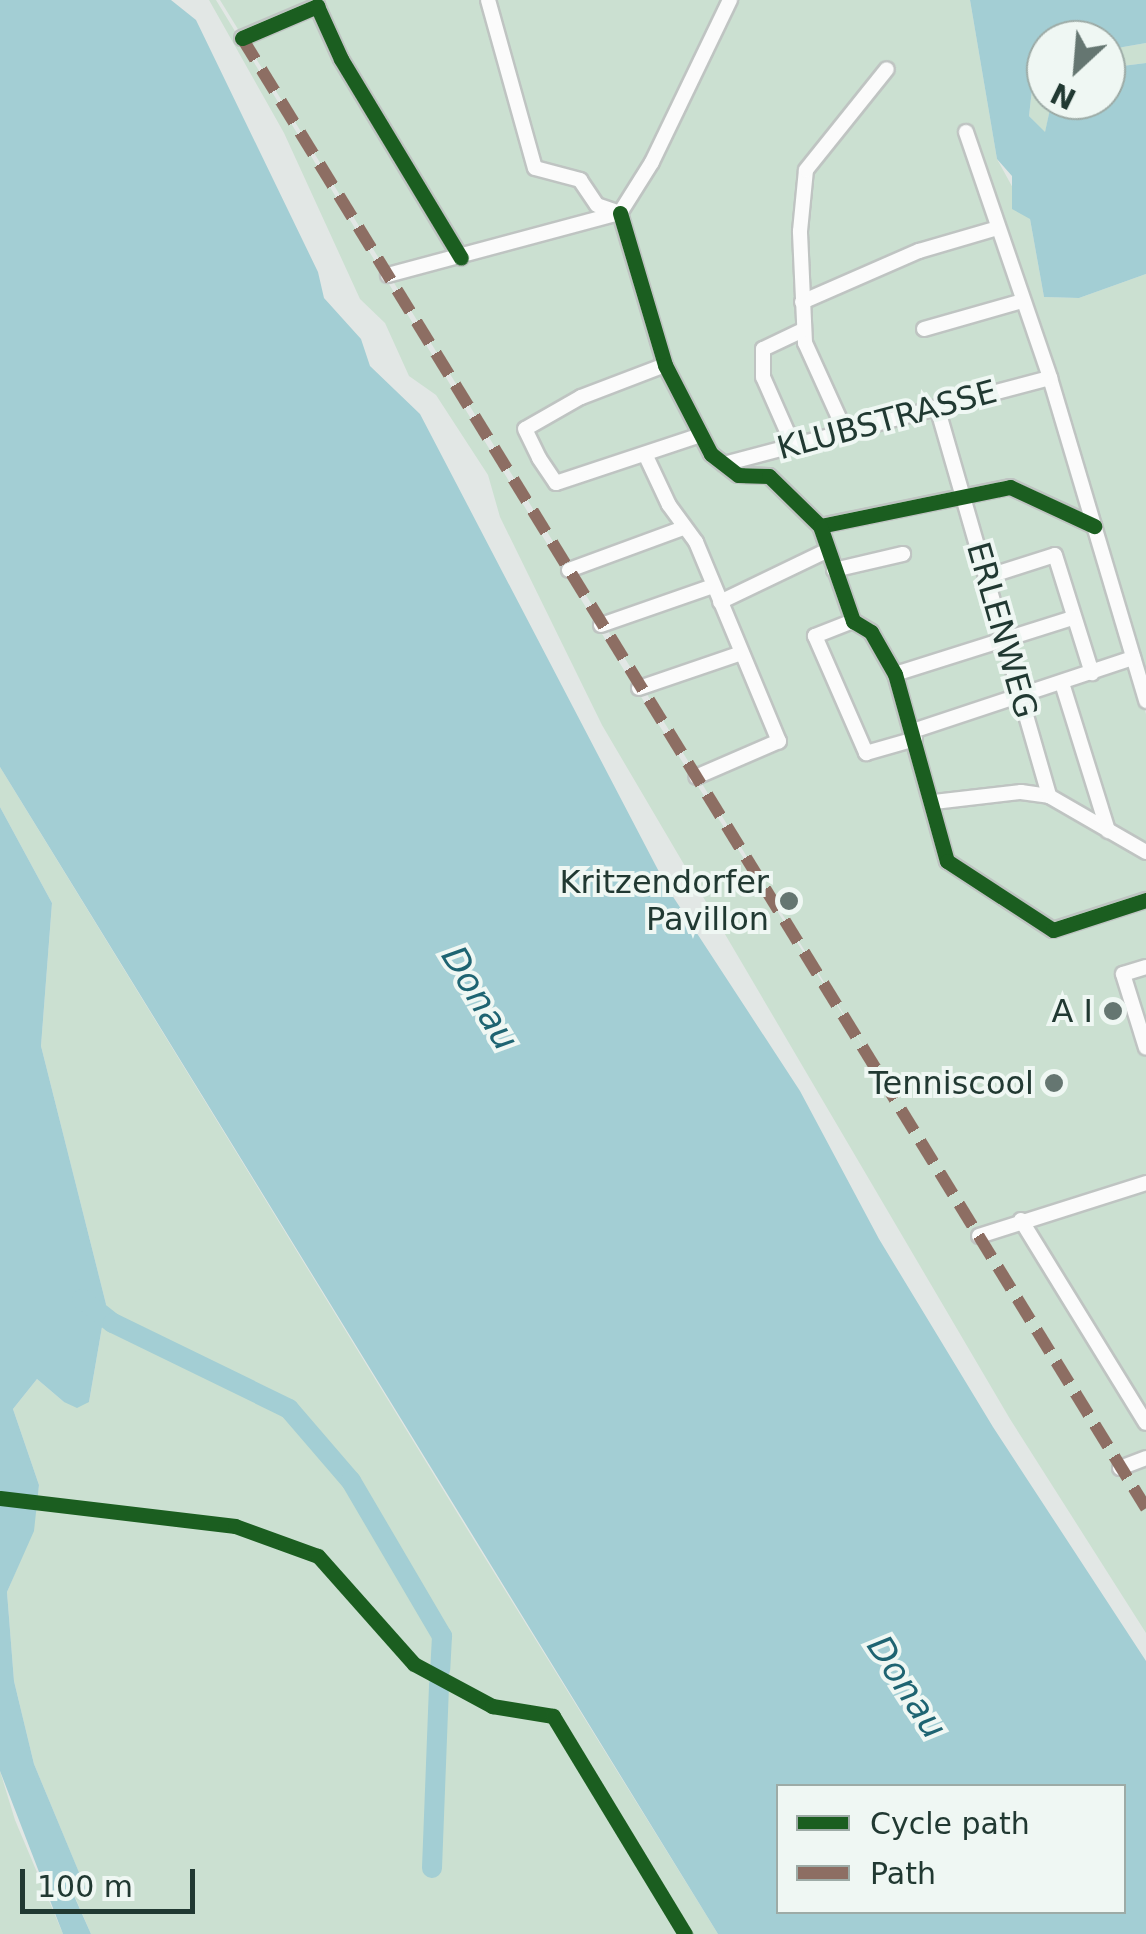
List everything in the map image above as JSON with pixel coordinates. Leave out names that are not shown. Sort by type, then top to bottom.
[{"type":"street","points":[[488,0],[535,168],[556,168],[580,180],[597,204],[620,212]]},
{"type":"street","points":[[388,275],[620,212],[652,162],[730,0]]},
{"type":"street","points":[[242,38],[317,6],[341,60],[461,258]]},
{"type":"street","points":[[846,431],[803,330],[806,170],[887,69]]},
{"type":"street","points":[[966,132],[1019,302],[1050,378],[1146,701]]},
{"type":"street","points":[[620,212],[665,365],[700,435],[724,464],[751,480],[770,476],[820,526],[853,622],[871,632],[895,674],[934,802],[935,831],[947,861],[1036,923],[1054,930],[1146,900]]},
{"type":"street","points":[[802,302],[919,252],[994,228]]},
{"type":"street","points":[[924,329],[1019,302]]},
{"type":"street","points":[[793,445],[763,377],[763,349],[803,330]]},
{"type":"street","points":[[665,365],[580,398],[525,429],[556,484],[700,435]]},
{"type":"street","name":"KLUBSTRASSE","points":[[724,464],[1050,378]]},
{"type":"street","name":"ERLENWEG","points":[[937,407],[1049,796]]},
{"type":"street","points":[[645,454],[713,586],[779,741],[696,777]]},
{"type":"street","points":[[820,526],[1010,487],[1094,526]]},
{"type":"street","points":[[569,570],[683,528]]},
{"type":"street","points":[[720,602],[826,552]]},
{"type":"street","points":[[834,570],[903,554]]},
{"type":"street","points":[[986,577],[1055,555],[1092,673]]},
{"type":"street","points":[[601,625],[713,586]]},
{"type":"street","points":[[895,674],[1073,618]]},
{"type":"street","points":[[853,622],[815,636],[866,753],[1133,658]]},
{"type":"street","points":[[639,688],[741,653]]},
{"type":"street","points":[[1062,683],[1108,831]]},
{"type":"street","points":[[934,802],[1021,792],[1049,796],[1146,852]]},
{"type":"street","points":[[1145,1044],[1123,974],[1146,967]]},
{"type":"street","points":[[979,1236],[1020,1220],[1145,1185]]},
{"type":"street","points":[[1020,1220],[1146,1423]]},
{"type":"street","points":[[1120,1468],[1146,1458]]},
{"type":"green space","points":[[209,0],[216,0],[624,670],[875,1065],[220,0],[970,0],[997,159],[1030,219],[1044,297],[1079,298],[1146,274],[1146,688],[1052,376],[992,229],[1047,377],[1146,714],[1146,1633],[1010,1419],[602,725],[500,517],[488,475],[436,395],[409,376],[385,323],[360,299],[284,133]]},
{"type":"green space","points":[[1146,43],[1146,63],[1126,66],[1126,46]]},
{"type":"green space","points":[[1033,120],[1048,120],[1045,133]]},
{"type":"green space","points":[[0,767],[718,1934],[91,1934],[71,1888],[87,1892],[34,1764],[14,1681],[7,1592],[33,1531],[39,1485],[13,1409],[37,1379],[64,1402],[89,1402],[106,1304],[41,1046],[52,903],[0,807]]},
{"type":"green space","points":[[0,1771],[15,1820],[63,1934],[0,1934]]},
{"type":"water","name":"Donau","points":[[0,0],[171,0],[196,20],[318,272],[324,298],[361,339],[370,366],[420,414],[668,889],[800,1091],[879,1239],[993,1427],[1146,1661],[1146,1934],[718,1934],[0,767]]},
{"type":"water","points":[[970,0],[1146,0],[1146,43],[1126,46],[1126,20],[1026,20],[1026,120],[1033,120],[1045,132],[1048,120],[1126,120],[1126,66],[1146,63],[1146,274],[1079,298],[1044,297],[1030,219],[1012,209],[1012,176],[997,159]]},
{"type":"water","points":[[0,807],[52,903],[41,1046],[106,1304],[89,1402],[77,1408],[37,1379],[13,1409],[39,1485],[34,1531],[7,1592],[14,1681],[34,1764],[88,1894],[71,1889],[91,1934],[63,1934],[0,1771]]},
{"type":"waterway","points":[[82,1299],[113,1323],[289,1409],[351,1481],[442,1636],[440,1669]]},
{"type":"waterway","points":[[432,1868],[439,1684]]},
{"type":"marked path","points":[[242,38],[1146,1508]]},
{"type":"cycle path","points":[[242,38],[317,6],[341,59],[461,258]]},
{"type":"cycle path","points":[[620,213],[665,365],[711,454],[738,475],[769,476],[820,526],[1010,487],[1094,526]]},
{"type":"cycle path","points":[[820,526],[853,621],[871,632],[895,674],[947,861],[1053,930],[1146,900]]},
{"type":"cycle path","points":[[0,1498],[235,1526],[318,1556],[414,1664],[492,1706],[553,1716],[685,1934]]},
{"type":"place","name":"Kritzendorfer Pavillon","points":[[789,901]]},
{"type":"place","name":"A I","points":[[1113,1011]]},
{"type":"place","name":"Tenniscool","points":[[1054,1083]]}]
